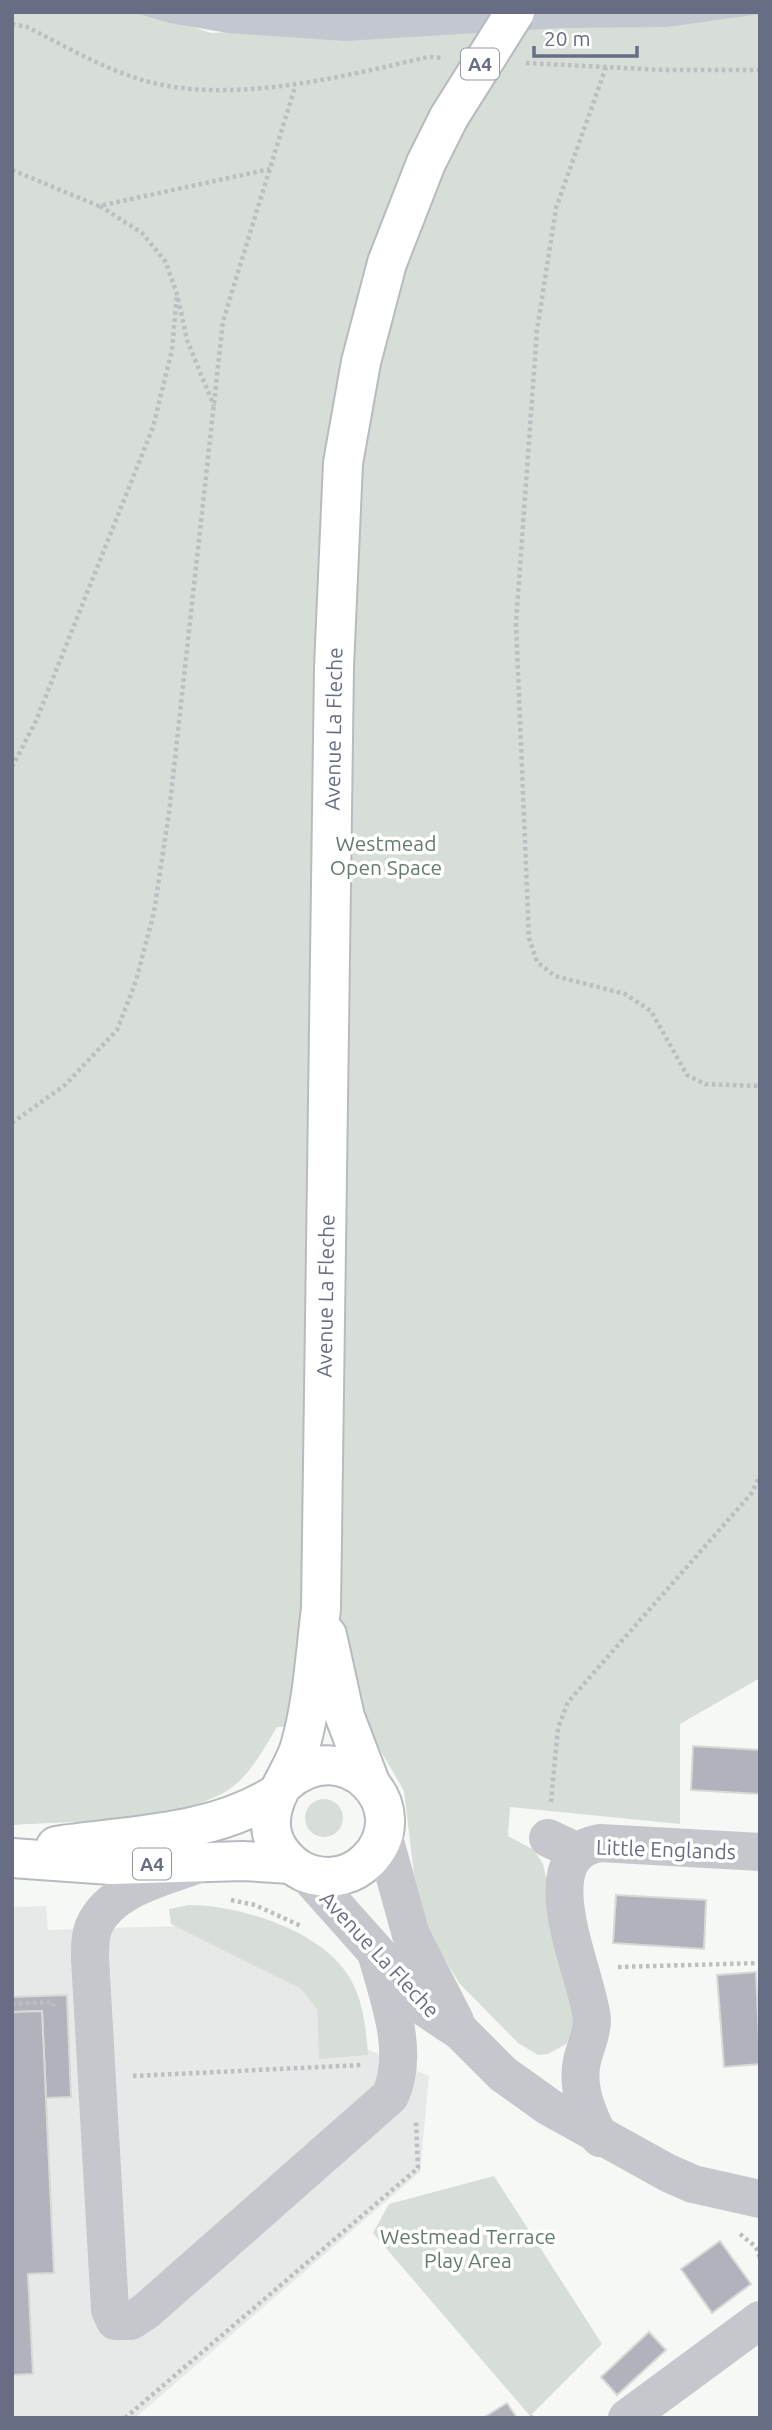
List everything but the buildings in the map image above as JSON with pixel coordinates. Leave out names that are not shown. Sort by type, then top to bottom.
[{"type":"main road","name":"Avenue La Fleche","points":[[321,1609],[345,1717],[371,1785],[382,1804],[383,1834],[377,1848],[356,1869],[326,1877],[298,1868],[276,1843],[271,1828],[271,1812],[300,1747],[307,1718],[321,1609],[334,667],[343,463],[361,362],[387,263],[412,196],[449,117],[515,12]]},
{"type":"main road","name":"A4","points":[[12,1856],[200,1826],[245,1813],[281,1788],[296,1773],[325,1764],[353,1770],[371,1785]]},
{"type":"main road","name":"A4","points":[[12,1856],[111,1866],[201,1863],[298,1868]]},
{"type":"street","name":"Avenue La Fleche","points":[[383,1834],[411,1936],[461,2032]]},
{"type":"street","name":"Little Englands","points":[[600,2138],[591,2121],[582,2091],[581,2071],[592,2034],[590,2004],[572,1948],[565,1901],[566,1879],[562,1847],[581,1849],[600,1843],[760,1852]]},
{"type":"street","points":[[201,1863],[124,1895],[110,1905],[94,1925],[90,1958],[110,2310],[115,2321],[123,2323],[146,2311],[390,2096],[398,2073],[396,2037],[390,1997],[377,1956]]},
{"type":"street","name":"Avenue La Fleche","points":[[298,1868],[428,2010],[461,2032],[503,2074],[549,2107],[600,2138],[693,2184],[754,2205]]},
{"type":"street","points":[[503,2074],[535,2075],[559,2072],[586,2048]]},
{"type":"street","points":[[627,2418],[760,2320]]},
{"type":"path","points":[[12,24],[27,27],[134,78],[191,88],[295,87],[428,57],[456,59]]},
{"type":"path","points":[[524,63],[760,70]]},
{"type":"path","points":[[606,67],[556,208],[537,330],[516,623],[529,937],[537,962],[555,976],[625,994],[651,1011],[687,1076],[705,1084],[760,1086]]},
{"type":"path","points":[[12,1123],[65,1085],[117,1030],[136,981],[154,912],[169,813],[223,321],[295,87]]},
{"type":"path","points":[[99,206],[270,169]]},
{"type":"path","points":[[12,170],[99,206],[142,233],[165,261],[177,294],[187,340],[215,408]]},
{"type":"path","points":[[12,767],[36,721],[153,427],[172,350],[177,294]]},
{"type":"path","points":[[562,1847],[558,1728],[568,1702],[751,1494],[760,1476]]},
{"type":"path","points":[[613,1971],[623,1964],[760,1963]]},
{"type":"path","points":[[12,2004],[53,2003],[54,2015]]},
{"type":"path","points":[[97,2078],[375,2064]]},
{"type":"path","points":[[125,2418],[418,2168],[416,2119]]},
{"type":"shaded area","points":[[132,12],[760,14],[667,27],[560,28],[345,41],[228,33],[170,23]]},
{"type":"shaded area","points":[[46,1906],[48,1930],[178,1926],[301,1989],[317,2009],[319,2052],[369,2050],[429,2076],[420,2172],[135,2418],[12,2418],[12,1907]]},
{"type":"green space","name":"Westmead Open Space","points":[[12,12],[149,12],[211,33],[557,12],[760,12],[760,1678],[680,1724],[680,1824],[510,1807],[508,1836],[534,1850],[543,1864],[574,1998],[573,2031],[566,2044],[548,2054],[538,2055],[518,2043],[459,1983],[430,1934],[414,1874],[404,1791],[364,1722],[277,1727],[254,1764],[240,1780],[223,1793],[201,1803],[149,1815],[12,1825]]},
{"type":"green space","points":[[324,1799],[338,1804],[343,1818],[338,1832],[324,1837],[310,1832],[305,1818],[310,1804]]},
{"type":"green space","points":[[189,1905],[210,1906],[257,1916],[303,1936],[323,1949],[340,1964],[356,1991],[364,2018],[368,2055],[319,2059],[317,2009],[301,1989],[171,1924],[169,1909]]},
{"type":"green space","name":"Westmead Terrace Play Area","points":[[494,2176],[602,2344],[530,2416],[373,2233],[389,2204]]}]
